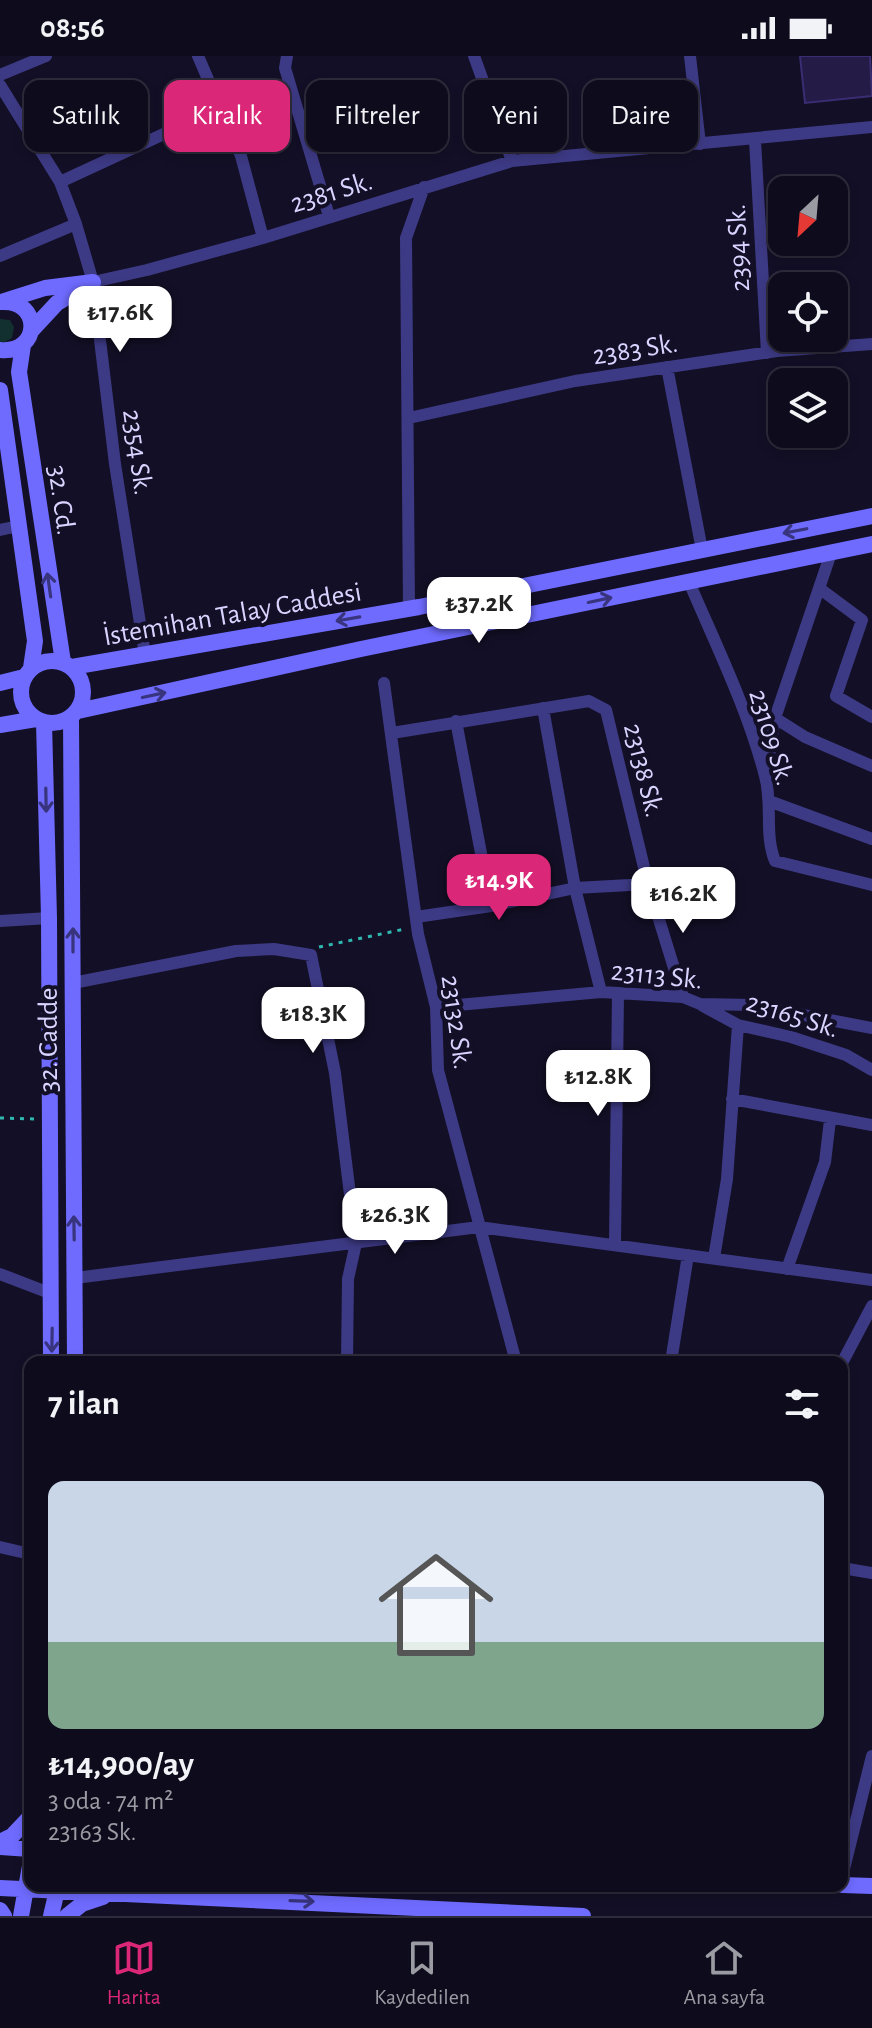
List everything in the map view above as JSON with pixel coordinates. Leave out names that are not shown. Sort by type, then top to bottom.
[{"type":"main road","points":[[0,302],[45,288],[93,282]]},
{"type":"main road","points":[[0,350],[9,351],[27,338],[57,303],[93,282]]},
{"type":"main road","points":[[0,302],[9,301],[24,308],[32,323],[27,338]]},
{"type":"main road","name":"32. Cd.","points":[[27,338],[19,372],[67,665]]},
{"type":"main road","name":"32. Cd.","points":[[0,390],[35,641],[28,672]]},
{"type":"main road","name":"İstemihan Talay Caddesi","points":[[67,665],[145,655],[409,609],[872,516]]},
{"type":"main road","name":"İstemihan Talay Caddesi","points":[[74,714],[361,649],[872,544]]},
{"type":"main road","points":[[0,683],[28,672],[41,662],[67,665],[83,684],[84,694],[74,714],[63,722],[0,725]]},
{"type":"main road","points":[[28,672],[21,696],[29,713],[40,721]]},
{"type":"main road","name":"32. Cadde","points":[[74,714],[75,1356]]},
{"type":"main road","name":"32. Cadde","points":[[40,721],[49,918],[51,1356]]},
{"type":"main road","points":[[0,1845],[24,1824]]},
{"type":"main road","points":[[0,1845],[24,1848]]},
{"type":"main road","points":[[21,1916],[9,1887],[24,1872]]},
{"type":"main road","points":[[848,1885],[872,1886]]},
{"type":"main road","points":[[30,1892],[55,1898],[112,1893],[362,1910],[583,1916]]},
{"type":"main road","points":[[67,1916],[82,1904],[112,1893]]},
{"type":"main road","points":[[38,1916],[55,1898]]},
{"type":"main road","points":[[0,1910],[4,1916]]},
{"type":"street","points":[[0,75],[46,56]]},
{"type":"street","points":[[198,56],[208,80]]},
{"type":"street","points":[[287,56],[285,68],[329,216]]},
{"type":"street","points":[[474,56],[512,161]]},
{"type":"street","points":[[690,56],[700,144]]},
{"type":"street","name":"2354 Sk.","points":[[0,85],[60,182],[93,282],[115,464],[145,655]]},
{"type":"street","name":"2381 Sk.","points":[[93,282],[263,238],[512,161],[872,127]]},
{"type":"street","points":[[60,182],[164,134]]},
{"type":"street","name":"2394 Sk.","points":[[755,140],[767,353]]},
{"type":"street","points":[[239,152],[263,238]]},
{"type":"street","points":[[409,609],[406,238],[424,187]]},
{"type":"street","points":[[0,256],[76,224]]},
{"type":"street","name":"2383 Sk.","points":[[409,418],[575,381],[767,353],[872,344]]},
{"type":"street","points":[[667,367],[702,550]]},
{"type":"street","points":[[0,530],[19,526]]},
{"type":"street","points":[[766,778],[775,718],[831,553]]},
{"type":"street","name":"23109 Sk.","points":[[689,582],[736,693],[766,778],[769,847],[775,861],[872,885]]},
{"type":"street","points":[[819,588],[862,620],[836,696],[872,717]]},
{"type":"street","name":"23132 Sk.","points":[[384,683],[416,922],[436,1007],[438,1070],[514,1356]]},
{"type":"street","name":"23138 Sk.","points":[[392,733],[589,701],[606,710],[648,884],[683,997]]},
{"type":"street","points":[[543,708],[575,888],[601,992]]},
{"type":"street","points":[[775,718],[805,737],[872,766]]},
{"type":"street","points":[[456,721],[491,906]]},
{"type":"street","points":[[769,801],[872,839]]},
{"type":"street","points":[[416,922],[575,888],[648,884]]},
{"type":"street","points":[[0,921],[49,918]]},
{"type":"street","points":[[73,983],[236,951],[274,949],[311,955],[335,1073],[356,1243],[348,1279],[347,1356]]},
{"type":"street","name":"23113 Sk.","points":[[436,1007],[601,992],[683,997],[700,1004],[751,1005],[872,1028]]},
{"type":"street","points":[[615,1244],[618,993]]},
{"type":"street","name":"23165 Sk.","points":[[700,1004],[738,1025],[791,1037],[846,1055],[872,1070]]},
{"type":"street","points":[[714,1258],[727,1179],[738,1025]]},
{"type":"street","points":[[732,1099],[830,1120],[872,1125]]},
{"type":"street","points":[[787,1269],[825,1162],[830,1120]]},
{"type":"street","points":[[75,1278],[479,1227],[872,1280]]},
{"type":"street","points":[[672,1356],[688,1255]]},
{"type":"street","points":[[0,1274],[52,1294]]},
{"type":"street","points":[[846,1356],[872,1306]]},
{"type":"street","points":[[0,1547],[24,1553]]},
{"type":"street","points":[[848,1569],[872,1573]]},
{"type":"street","points":[[848,1853],[872,1756]]},
{"type":"path","points":[[319,946],[416,922]]},
{"type":"path","points":[[0,1118],[51,1119]]},
{"type":"green space","points":[[0,319],[10,320],[14,327],[12,338],[5,342],[0,342]]},
{"type":"building","points":[[800,56],[870,56],[872,96],[805,103]]}]
